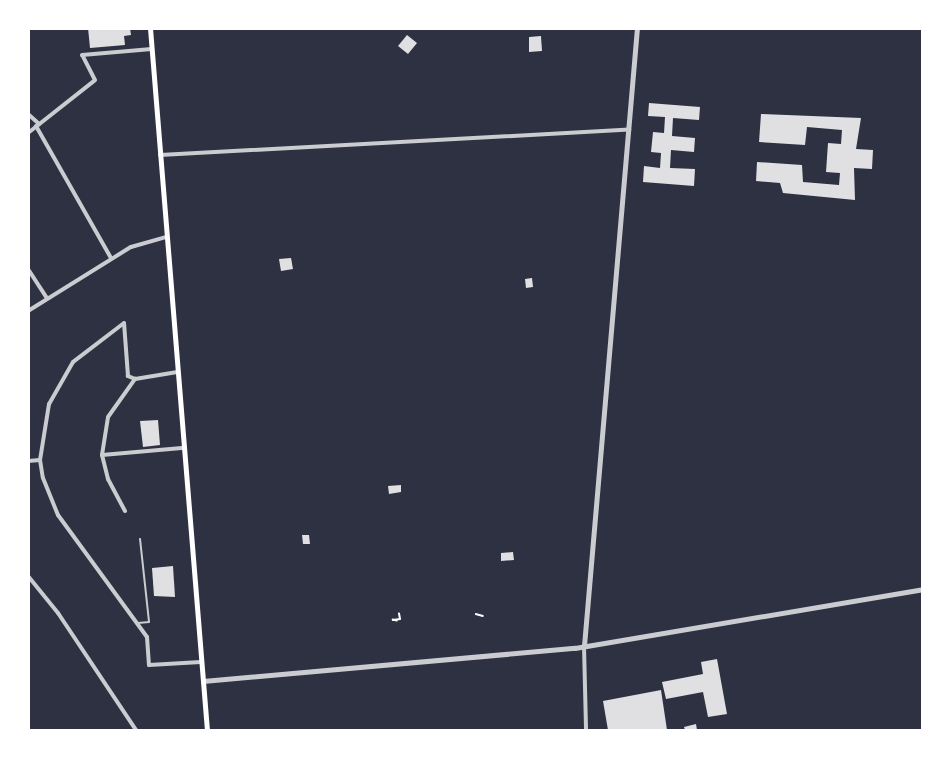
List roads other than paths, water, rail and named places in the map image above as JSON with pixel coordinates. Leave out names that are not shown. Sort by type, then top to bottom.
[{"type":"main road","points":[[150,28],[182,448],[207,730]]},
{"type":"street","points":[[586,730],[584,646],[637,28]]},
{"type":"street","points":[[28,133],[95,80],[82,55],[152,49]]},
{"type":"street","points":[[28,114],[38,125],[111,258]]},
{"type":"street","points":[[160,155],[628,130]]},
{"type":"street","points":[[28,312],[111,258],[142,242],[167,237]]},
{"type":"street","points":[[28,269],[47,298]]},
{"type":"street","points":[[177,372],[135,379],[128,376],[124,323],[92,344],[63,374],[49,404],[40,460],[49,497],[58,515],[147,637],[150,665],[202,662]]},
{"type":"street","points":[[125,511],[108,479],[102,454],[108,417],[135,379]]},
{"type":"street","points":[[102,454],[182,448]]},
{"type":"street","points":[[28,461],[40,460]]},
{"type":"street","points":[[28,576],[58,613],[135,729],[128,730]]},
{"type":"street","points":[[203,681],[584,646],[922,589]]},
{"type":"lane","points":[[137,623],[149,622],[140,539]]}]
